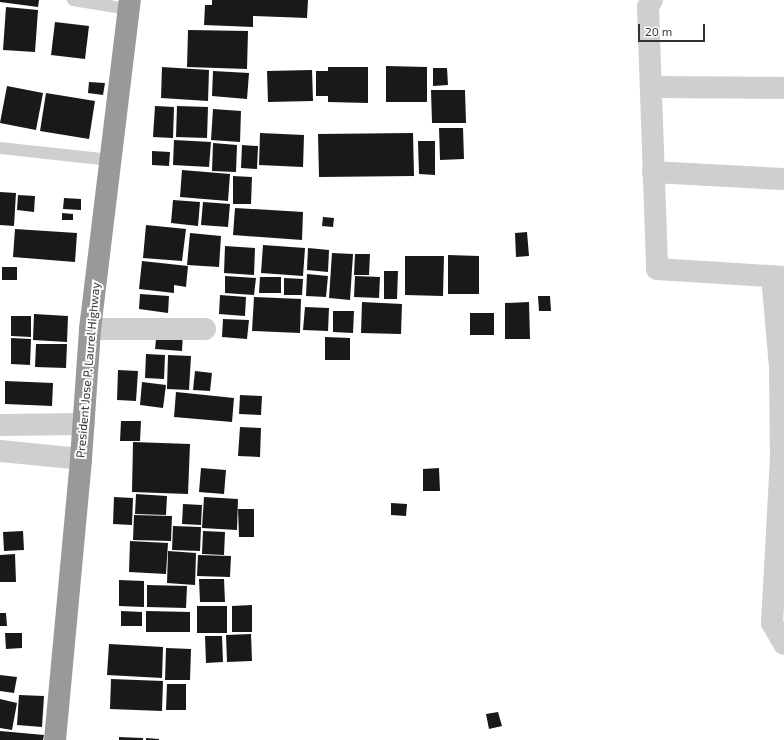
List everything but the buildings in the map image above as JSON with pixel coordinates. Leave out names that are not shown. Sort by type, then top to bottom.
[{"type":"highway","name":"President Jose P. Laurel Highway","points":[[55,740],[84,424],[90,329],[129,4]]},
{"type":"street","points":[[652,0],[648,7],[652,87],[653,172],[657,269],[778,277],[782,367],[783,457],[780,558],[772,623],[784,644]]},
{"type":"street","points":[[652,87],[784,88]]},
{"type":"street","points":[[653,172],[784,179]]},
{"type":"street","points":[[90,329],[205,329]]},
{"type":"street","points":[[0,425],[84,424]]},
{"type":"street","points":[[0,451],[81,459]]},
{"type":"lane","points":[[73,0],[129,4]]},
{"type":"lane","points":[[0,148],[110,160]]}]
